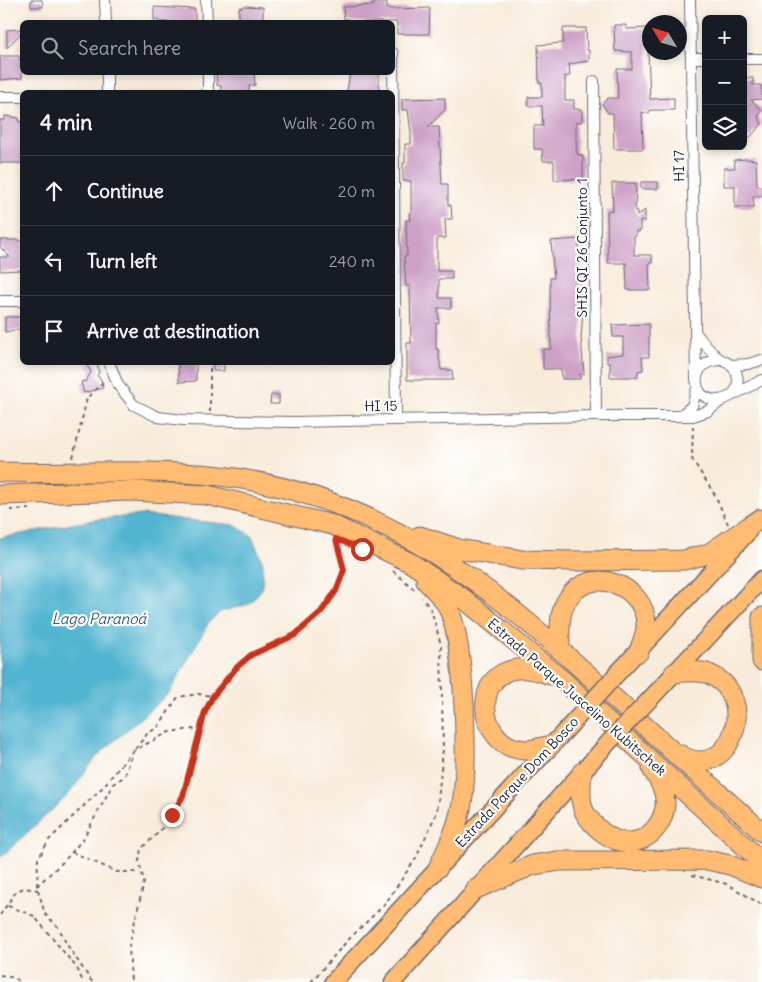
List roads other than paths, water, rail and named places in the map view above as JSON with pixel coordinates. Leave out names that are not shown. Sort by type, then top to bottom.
[{"type":"highway","name":"Estrada Parque Juscelino Kubitschek","points":[[0,472],[56,474],[159,472],[222,476],[313,496],[355,510],[402,534],[458,568],[518,612],[762,832]]},
{"type":"highway","name":"Estrada Parque Juscelino Kubitschek","points":[[4,502],[132,491],[207,495],[333,525],[411,562],[464,599],[560,678],[762,862]]},
{"type":"highway","points":[[402,534],[421,536],[488,556],[572,562],[684,560],[708,554],[733,539],[761,518]]},
{"type":"highway","points":[[411,562],[447,604],[458,636],[460,654],[465,771],[463,798],[455,829],[438,868]]},
{"type":"highway","points":[[560,649],[562,612],[567,600],[578,588],[591,582],[606,581],[623,586],[637,597],[644,612],[646,626],[639,652]]},
{"type":"highway","points":[[762,617],[762,661]]},
{"type":"highway","points":[[551,745],[524,750],[506,745],[488,722],[485,709],[486,694],[490,684],[501,674],[518,668],[534,668],[560,678]]},
{"type":"highway","points":[[665,745],[686,759],[702,761],[722,754],[735,740],[740,720],[739,704],[721,681],[709,674],[697,672],[674,673]]},
{"type":"highway","points":[[582,772],[581,793],[584,810],[594,826],[610,837],[630,842],[650,834],[662,820],[665,804],[664,790],[645,757]]},
{"type":"highway","points":[[476,890],[533,865],[559,861],[707,860],[736,867],[762,878]]},
{"type":"main road","name":"Estrada Parque Dom Bosco","points":[[333,982],[761,518]]},
{"type":"main road","points":[[393,982],[609,742],[762,579]]},
{"type":"street","points":[[106,0],[106,20]]},
{"type":"street","points":[[206,0],[207,20]]},
{"type":"street","name":"HI 17","points":[[690,0],[696,384]]},
{"type":"street","points":[[691,58],[702,58]]},
{"type":"street","points":[[747,59],[762,59]]},
{"type":"street","points":[[107,75],[107,90]]},
{"type":"street","points":[[208,75],[208,90]]},
{"type":"street","points":[[393,75],[393,90]]},
{"type":"street","name":"SHIS QI 26 Conjunto 1","points":[[594,81],[596,416]]},
{"type":"street","points":[[0,97],[20,97]]},
{"type":"street","points":[[395,297],[396,419]]},
{"type":"street","points":[[0,301],[20,301]]},
{"type":"street","points":[[695,332],[721,360],[731,365],[736,372],[738,381],[736,389],[726,399]]},
{"type":"street","points":[[681,415],[692,406],[698,371],[704,364],[712,360],[721,360]]},
{"type":"street","points":[[731,365],[748,364],[762,360]]},
{"type":"street","name":"HI 15","points":[[111,365],[118,386],[134,405],[158,417],[183,420],[294,422],[693,416],[708,411],[726,399]]},
{"type":"street","points":[[696,384],[706,398],[726,399],[762,380]]},
{"type":"water","name":"Lago Paranoá","points":[[141,515],[234,525],[252,536],[263,563],[262,589],[249,604],[220,612],[209,622],[169,693],[97,756],[67,796],[0,858],[0,538],[93,520]]}]
